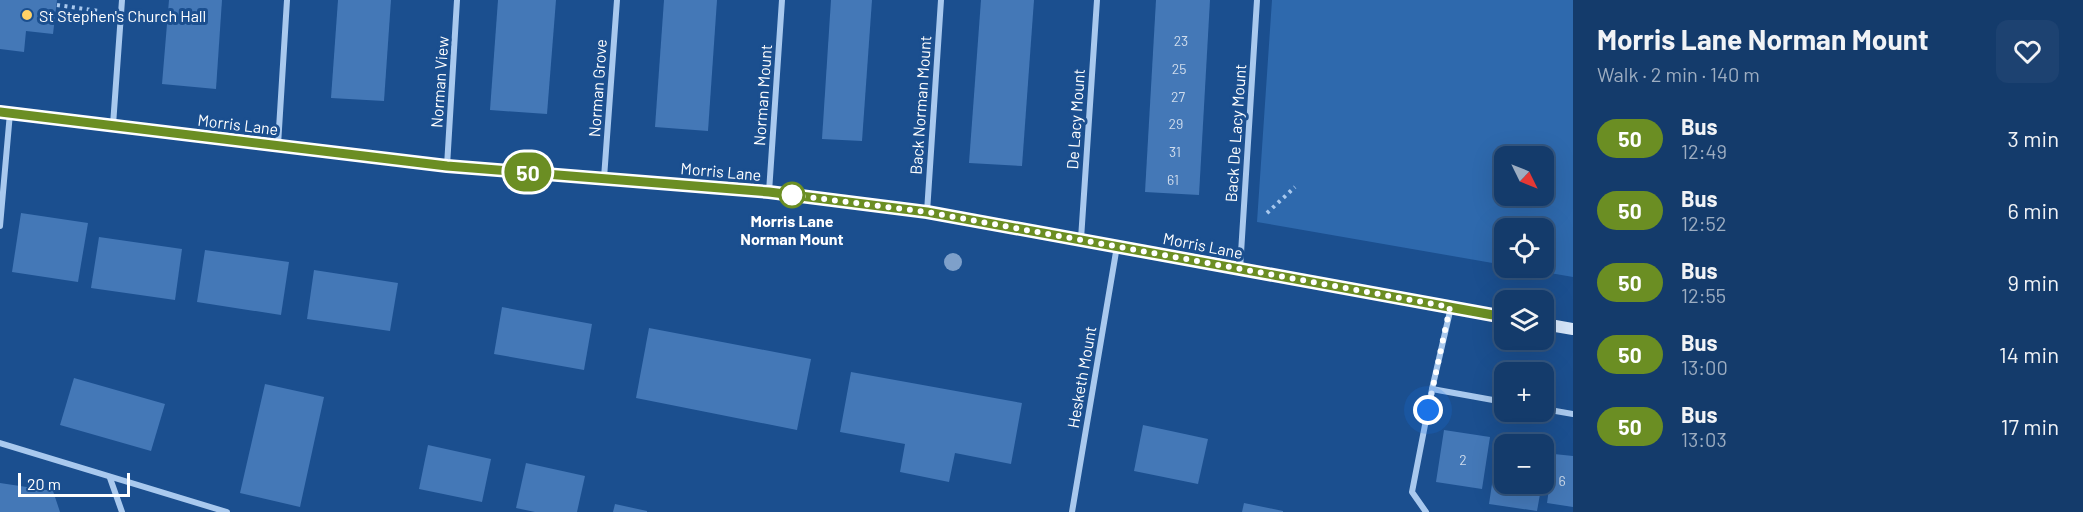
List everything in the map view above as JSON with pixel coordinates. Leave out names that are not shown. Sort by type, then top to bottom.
[{"type":"street","points":[[113,126],[122,0]]},
{"type":"street","points":[[278,146],[288,0]]},
{"type":"street","name":"Norman View","points":[[447,166],[457,0]]},
{"type":"street","name":"Norman Grove","points":[[604,178],[617,0]]},
{"type":"street","name":"Norman Mount","points":[[769,192],[782,0]]},
{"type":"street","name":"Back Norman Mount","points":[[927,212],[941,0]]},
{"type":"street","name":"De Lacy Mount","points":[[1080,239],[1097,0]]},
{"type":"street","name":"Back De Lacy Mount","points":[[1240,269],[1257,0]]},
{"type":"street","points":[[0,226],[5,113]]},
{"type":"street","name":"Morris Lane","points":[[5,113],[447,166],[769,192],[927,212],[1494,315]]},
{"type":"street","name":"Hesketh Mount","points":[[1072,512],[1117,246]]},
{"type":"street","points":[[1426,512],[1412,492],[1450,307]]},
{"type":"street","points":[[1554,326],[1573,329]]},
{"type":"street","points":[[1432,389],[1494,400]]},
{"type":"street","points":[[1554,411],[1573,414]]},
{"type":"street","points":[[0,443],[227,512]]},
{"type":"street","points":[[110,478],[122,512]]},
{"type":"path","points":[[57,5],[120,14]]},
{"type":"path","points":[[1265,215],[1296,187]]},
{"type":"shaded area","points":[[1272,0],[1573,0],[1573,277],[1554,274],[1554,218],[1494,218],[1494,263],[1257,222]]},
{"type":"building","name":"St Stephen's Church Hall","points":[[0,0],[57,0],[53,34],[26,31],[24,52],[0,49]]},
{"type":"building","points":[[169,0],[222,0],[216,89],[162,84]]},
{"type":"building","points":[[338,0],[391,0],[384,101],[331,98]]},
{"type":"building","points":[[498,0],[556,0],[547,114],[490,110]]},
{"type":"building","points":[[664,0],[717,0],[708,131],[655,127]]},
{"type":"building","points":[[831,0],[872,0],[862,141],[822,139]]},
{"type":"building","points":[[981,0],[1034,0],[1022,166],[969,163]]},
{"type":"building","points":[[1156,0],[1210,0],[1199,195],[1145,192]]},
{"type":"building","points":[[21,213],[88,223],[78,282],[12,272]]},
{"type":"building","points":[[99,237],[182,249],[175,300],[91,288]]},
{"type":"building","points":[[205,250],[289,262],[281,315],[197,302]]},
{"type":"building","points":[[314,270],[398,283],[390,331],[307,319]]},
{"type":"building","points":[[502,307],[592,324],[584,370],[494,354]]},
{"type":"building","points":[[649,328],[811,359],[797,430],[636,398]]},
{"type":"building","points":[[851,372],[1022,403],[1011,464],[955,453],[949,482],[900,472],[905,444],[840,432]]},
{"type":"building","points":[[74,378],[165,404],[151,451],[60,425]]},
{"type":"building","points":[[265,384],[324,397],[300,507],[240,493]]},
{"type":"building","points":[[1143,425],[1208,439],[1198,484],[1134,471]]},
{"type":"building","points":[[1444,430],[1490,437],[1482,489],[1436,482]]},
{"type":"building","points":[[428,445],[491,459],[482,502],[419,489]]},
{"type":"building","points":[[1554,454],[1573,456],[1573,507],[1547,503],[1548,494],[1554,494]]},
{"type":"building","points":[[526,463],[585,476],[577,512],[535,512],[516,508]]},
{"type":"building","points":[[1494,471],[1494,494],[1540,494],[1537,511],[1489,504]]},
{"type":"building","points":[[0,483],[53,491],[60,512],[0,512]]},
{"type":"building","points":[[1244,503],[1283,511],[1283,512],[1242,512]]},
{"type":"building","points":[[615,504],[647,511],[647,512],[613,512]]},
{"type":"bus line","name":"50","points":[[0,112],[447,166],[769,192],[927,212],[1494,315]]},
{"type":"place","name":"St Stephen's Church Hall","points":[[27,15]]},
{"type":"place","name":"Morris Lane Norman Mount","points":[[792,195]]},
{"type":"route","points":[[792,195],[927,212],[1450,307],[1428,410]]}]
